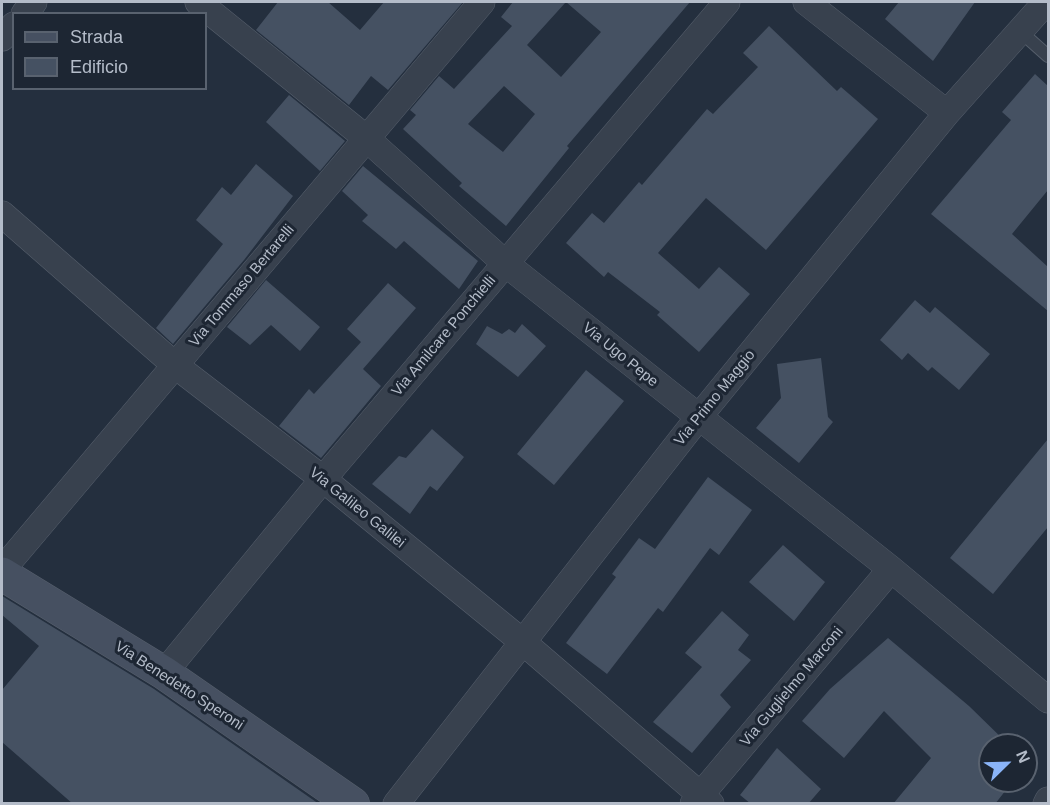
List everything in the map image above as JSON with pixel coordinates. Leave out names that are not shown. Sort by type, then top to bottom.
[{"type":"street","name":"Via Ugo Pepe","points":[[198,2],[366,138],[506,264],[891,569],[1048,700]]},
{"type":"street","name":"Via Tommaso Bertarelli","points":[[2,572],[482,2]]},
{"type":"street","name":"Via Amilcare Ponchielli","points":[[164,673],[323,479],[727,2]]},
{"type":"street","points":[[806,2],[947,114]]},
{"type":"street","name":"Via Primo Maggio","points":[[396,804],[698,418],[947,114],[1046,2]]},
{"type":"street","name":"Via Galileo Galilei","points":[[2,214],[176,366],[323,479],[524,643],[702,801]]},
{"type":"street","name":"Via Guglielmo Marconi","points":[[702,801],[891,569]]},
{"type":"street","name":"Via Benedetto Speroni","points":[[2,572],[164,673],[353,804]]},
{"type":"lane","points":[[1021,32],[1048,56]]},
{"type":"building","points":[[278,2],[328,2],[360,30],[384,2],[463,2],[388,90],[371,76],[349,105],[256,30]]},
{"type":"building","points":[[513,2],[566,2],[690,2],[567,146],[569,148],[506,226],[459,186],[462,183],[403,129],[416,115],[410,110],[439,76],[454,89],[512,26],[501,17]],"holes":[[[566,2],[601,32],[561,77],[527,45]],[[504,86],[535,114],[503,152],[468,124]]]},
{"type":"building","points":[[899,2],[975,2],[933,61],[885,19]]},
{"type":"building","points":[[769,26],[837,91],[841,87],[878,119],[766,250],[706,198],[658,253],[699,289],[719,267],[750,294],[699,352],[657,315],[660,312],[608,272],[604,277],[566,243],[592,213],[604,223],[639,182],[642,185],[707,109],[713,114],[758,67],[743,53]]},
{"type":"building","points":[[1035,74],[1048,86],[1048,190],[1012,234],[1048,267],[1048,311],[931,214],[1011,120],[1002,112]]},
{"type":"building","points":[[289,95],[345,141],[320,171],[266,122]]},
{"type":"building","points":[[256,164],[293,196],[244,260],[173,344],[156,328],[223,244],[196,220],[222,187],[231,195]]},
{"type":"building","points":[[363,166],[478,261],[459,289],[404,241],[396,249],[362,221],[368,215],[342,191]]},
{"type":"building","points":[[266,280],[320,327],[300,351],[271,325],[250,345],[227,327]]},
{"type":"building","points":[[388,283],[416,308],[363,369],[381,386],[321,458],[279,426],[309,389],[314,394],[361,342],[347,329]]},
{"type":"building","points":[[915,300],[930,313],[935,307],[990,354],[959,390],[932,367],[928,371],[908,353],[902,360],[880,340]]},
{"type":"building","points":[[522,324],[546,346],[518,377],[476,344],[487,326],[502,334],[509,329],[515,333]]},
{"type":"building","points":[[821,358],[828,417],[833,422],[799,463],[756,428],[781,398],[777,364]]},
{"type":"building","points":[[586,370],[624,401],[554,485],[517,454]]},
{"type":"building","points":[[432,429],[464,457],[437,491],[430,486],[410,514],[372,484],[399,456],[406,458]]},
{"type":"building","points":[[1048,439],[1048,527],[993,594],[950,558]]},
{"type":"building","points":[[708,477],[752,510],[719,555],[710,548],[663,612],[658,608],[607,674],[566,643],[616,577],[612,574],[639,538],[655,549]]},
{"type":"building","points":[[783,545],[825,582],[794,621],[749,582]]},
{"type":"building","points":[[2,596],[154,689],[319,804],[73,804],[2,742],[2,690],[39,646],[2,615]]},
{"type":"building","points":[[722,611],[749,635],[738,650],[751,660],[720,695],[731,707],[692,753],[653,722],[702,667],[685,653]]},
{"type":"building","points":[[888,638],[969,706],[997,733],[978,733],[978,793],[1004,793],[995,804],[893,804],[931,758],[884,711],[844,758],[802,721],[830,689]]},
{"type":"building","points":[[777,748],[821,789],[808,804],[751,804],[740,795]]}]
